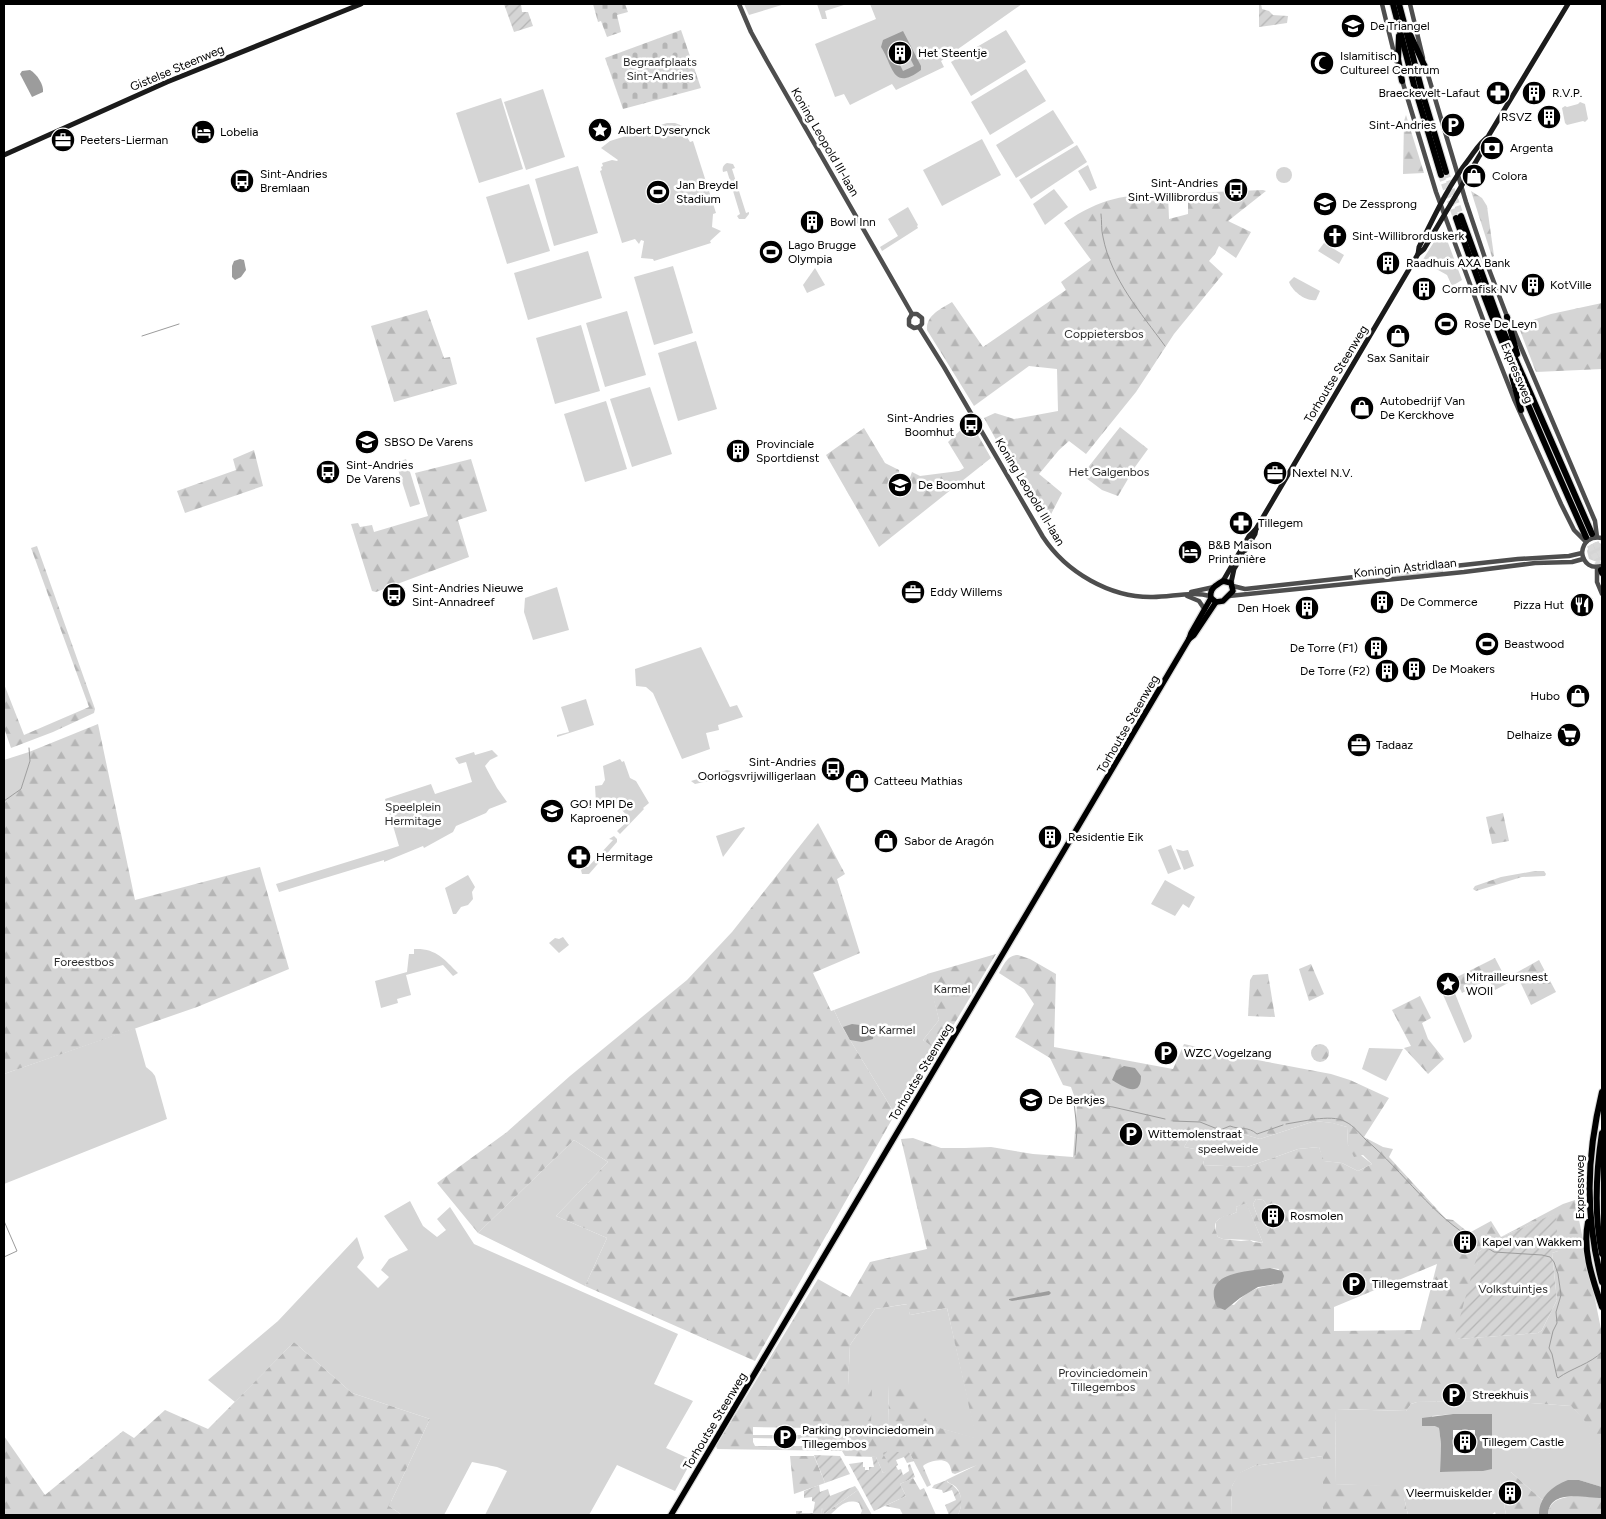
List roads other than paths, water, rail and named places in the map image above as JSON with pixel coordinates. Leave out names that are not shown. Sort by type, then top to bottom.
[{"type":"highway","points":[[1393,4],[1426,129],[1444,173],[1399,4]]},
{"type":"highway","points":[[1404,23],[1425,67]]},
{"type":"highway","points":[[1399,30],[1398,59],[1402,81]]},
{"type":"highway","name":"Expressweg","points":[[1459,217],[1485,301],[1593,538]]},
{"type":"highway","points":[[1507,317],[1518,356],[1512,379],[1521,410]]},
{"type":"highway","name":"Expressweg","points":[[1602,1092],[1591,1145],[1589,1176],[1590,1216],[1602,1282]]},
{"type":"highway","name":"Expressweg","points":[[1602,1133],[1597,1197],[1602,1254]]},
{"type":"highway","points":[[1597,1197],[1602,1210]]},
{"type":"highway","points":[[1590,1216],[1586,1249],[1602,1307]]},
{"type":"main road","name":"Gistelse Steenweg","points":[[4,155],[167,82],[361,4]]},
{"type":"main road","name":"Torhoutse Steenweg","points":[[1223,581],[1249,536],[1256,529],[1418,254],[1424,248],[1487,143],[1489,135],[1568,4]]},
{"type":"main road","name":"Torhoutse Steenweg","points":[[1418,254],[1419,246],[1440,203],[1482,140],[1489,135]]},
{"type":"main road","name":"Torhoutse Steenweg","points":[[1232,585],[1234,569],[1255,534],[1256,529]]},
{"type":"main road","points":[[1223,581],[1232,585],[1233,591],[1220,602],[1212,598],[1214,587],[1223,581]]},
{"type":"main road","name":"Torhoutse Steenweg","points":[[671,1515],[1189,640],[1191,633],[1212,598]]},
{"type":"main road","name":"Torhoutse Steenweg","points":[[1189,640],[1194,636],[1212,598]]},
{"type":"street","name":"Koning Leopold III-laan","points":[[739,4],[751,32],[912,314]]},
{"type":"street","name":"Expressweg","points":[[1382,4],[1402,81],[1440,203],[1514,399],[1521,410],[1574,530],[1593,538],[1595,521],[1507,317],[1487,264],[1425,67],[1410,4]]},
{"type":"street","name":"Koning Leopold III-laan","points":[[912,314],[918,314],[922,318],[922,324],[919,327]]},
{"type":"street","name":"Koning Leopold III-laan","points":[[912,314],[909,319],[910,325],[914,328],[919,327]]},
{"type":"street","name":"Koning Leopold III-laan","points":[[919,327],[1043,537],[1057,555],[1084,576],[1112,590],[1140,597],[1200,594],[1212,598]]},
{"type":"street","points":[[1593,538],[1582,553],[1583,559],[1590,565],[1601,569],[1598,582],[1602,594]]},
{"type":"street","name":"Koningin Astridlaan","points":[[1232,585],[1242,589],[1518,559],[1569,556],[1582,553]]},
{"type":"street","name":"Koningin Astridlaan","points":[[1229,596],[1535,563],[1572,562],[1583,559]]},
{"type":"street","points":[[1348,578],[1349,584]]},
{"type":"street","name":"Koning Leopold III-laan","points":[[1176,596],[1214,587]]},
{"type":"street","points":[[1183,596],[1199,601],[1205,610]]},
{"type":"waterway","points":[[1101,214],[1102,234],[1113,267],[1128,295],[1165,346]]},
{"type":"waterway","points":[[142,336],[179,324]]},
{"type":"waterway","points":[[4,801],[21,789],[30,761],[29,748]]},
{"type":"waterway","points":[[1075,1155],[1077,1130],[1074,1102],[1113,1107],[1165,1119]]},
{"type":"waterway","points":[[1286,1124],[1315,1119]]},
{"type":"waterway","points":[[1316,1119],[1339,1119],[1352,1126],[1446,1219],[1476,1241]]},
{"type":"waterway","points":[[1173,1121],[1200,1122],[1220,1130],[1230,1126],[1247,1129],[1257,1134],[1283,1125]]},
{"type":"waterway","points":[[4,1221],[17,1251],[4,1257]]},
{"type":"waterway","points":[[1483,1245],[1494,1252],[1542,1255],[1550,1257],[1554,1262],[1561,1295],[1556,1312],[1557,1323],[1549,1348],[1558,1378],[1592,1360],[1602,1352]]},
{"type":"tunnel","points":[[1446,172],[1461,216]]},
{"type":"tunnel","points":[[1441,175],[1456,218]]},
{"type":"tunnel","points":[[1592,534],[1602,556]]},
{"type":"tunnel","points":[[1586,537],[1601,570]]},
{"type":"place","name":"De Triangel","points":[[1353,26]]},
{"type":"place","name":"Het Steentje","points":[[900,53]]},
{"type":"place","name":"Islamitisch Cultureel Centrum","points":[[1322,63]]},
{"type":"place","name":"Braeckevelt-Lafaut","points":[[1498,93]]},
{"type":"place","name":"R.V.P.","points":[[1534,93]]},
{"type":"place","name":"RSVZ","points":[[1549,117]]},
{"type":"place","name":"Sint-Andries","points":[[1453,125]]},
{"type":"place","name":"Albert Dyserynck","points":[[600,130]]},
{"type":"place","name":"Lobelia","points":[[203,132]]},
{"type":"place","name":"Peeters-Lierman","points":[[63,140]]},
{"type":"place","name":"Argenta","points":[[1492,148]]},
{"type":"place","name":"Colora","points":[[1474,176]]},
{"type":"place","name":"Sint-Andries Bremlaan","points":[[242,181]]},
{"type":"place","name":"Sint-Andries Sint-Willibrordus","points":[[1236,190]]},
{"type":"place","name":"Jan Breydel Stadium","points":[[658,192]]},
{"type":"place","name":"De Zessprong","points":[[1325,204]]},
{"type":"place","name":"Bowl Inn","points":[[812,222]]},
{"type":"place","name":"Sint-Willibrorduskerk","points":[[1335,236]]},
{"type":"place","name":"Lago Brugge Olympia","points":[[771,252]]},
{"type":"place","name":"Raadhuis AXA Bank","points":[[1388,263]]},
{"type":"place","name":"KotVille","points":[[1533,285]]},
{"type":"place","name":"Cormafisk NV","points":[[1424,289]]},
{"type":"place","name":"Rose De Leyn","points":[[1446,324]]},
{"type":"place","name":"Sax Sanitair","points":[[1398,336]]},
{"type":"place","name":"Autobedrijf Van De Kerckhove","points":[[1362,408]]},
{"type":"place","name":"Sint-Andries Boomhut","points":[[971,425]]},
{"type":"place","name":"SBSO De Varens","points":[[367,442]]},
{"type":"place","name":"Provinciale Sportdienst","points":[[738,451]]},
{"type":"place","name":"Sint-Andries De Varens","points":[[328,472]]},
{"type":"place","name":"Nextel N.V.","points":[[1275,473]]},
{"type":"place","name":"De Boomhut","points":[[900,485]]},
{"type":"place","name":"Tillegem","points":[[1241,523]]},
{"type":"place","name":"B&B Maison Printanière","points":[[1190,552]]},
{"type":"place","name":"Eddy Willems","points":[[913,592]]},
{"type":"place","name":"Sint-Andries Nieuwe Sint-Annadreef","points":[[394,595]]},
{"type":"place","name":"De Commerce","points":[[1382,602]]},
{"type":"place","name":"Pizza Hut","points":[[1582,605]]},
{"type":"place","name":"Den Hoek","points":[[1307,608]]},
{"type":"place","name":"Beastwood","points":[[1487,644]]},
{"type":"place","name":"De Torre (F1)","points":[[1376,648]]},
{"type":"place","name":"De Moakers","points":[[1414,669]]},
{"type":"place","name":"De Torre (F2)","points":[[1387,671]]},
{"type":"place","name":"Hubo","points":[[1578,696]]},
{"type":"place","name":"Delhaize","points":[[1569,735]]},
{"type":"place","name":"Tadaaz","points":[[1359,745]]},
{"type":"place","name":"Sint-Andries Oorlogsvrijwilligerlaan","points":[[833,769]]},
{"type":"place","name":"Catteeu Mathias","points":[[857,781]]},
{"type":"place","name":"GO! MPI De Kaproenen","points":[[552,811]]},
{"type":"place","name":"Residentie Eik","points":[[1050,837]]},
{"type":"place","name":"Sabor de Aragón","points":[[886,841]]},
{"type":"place","name":"Hermitage","points":[[579,857]]},
{"type":"place","name":"Mitrailleursnest WOII","points":[[1448,984]]},
{"type":"place","name":"WZC Vogelzang","points":[[1166,1053]]},
{"type":"place","name":"De Berkjes","points":[[1031,1100]]},
{"type":"place","name":"Wittemolenstraat","points":[[1131,1134]]},
{"type":"place","name":"Rosmolen","points":[[1273,1216]]},
{"type":"place","name":"Kapel van Wakkem","points":[[1465,1242]]},
{"type":"place","name":"Tillegemstraat","points":[[1354,1284]]},
{"type":"place","name":"Streekhuis","points":[[1454,1395]]},
{"type":"place","name":"Parking provinciedomein Tillegembos","points":[[785,1437]]},
{"type":"place","name":"Tillegem Castle","points":[[1465,1442]]},
{"type":"place","name":"Vleermuiskelder","points":[[1510,1493]]},
{"type":"park label","name":"Begraafplaats Sint-Andries","points":[[660,69]]},
{"type":"park label","name":"Coppietersbos","points":[[1104,334]]},
{"type":"park label","name":"Het Galgenbos","points":[[1109,472]]},
{"type":"park label","name":"Speelplein Hermitage","points":[[413,814]]},
{"type":"park label","name":"Foreestbos","points":[[84,962]]},
{"type":"park label","name":"Karmel","points":[[952,989]]},
{"type":"park label","name":"De Karmel","points":[[888,1030]]},
{"type":"park label","name":"speelweide","points":[[1228,1149]]},
{"type":"park label","name":"Volkstuintjes","points":[[1513,1289]]},
{"type":"park label","name":"Provinciedomein Tillegembos","points":[[1103,1380]]}]
